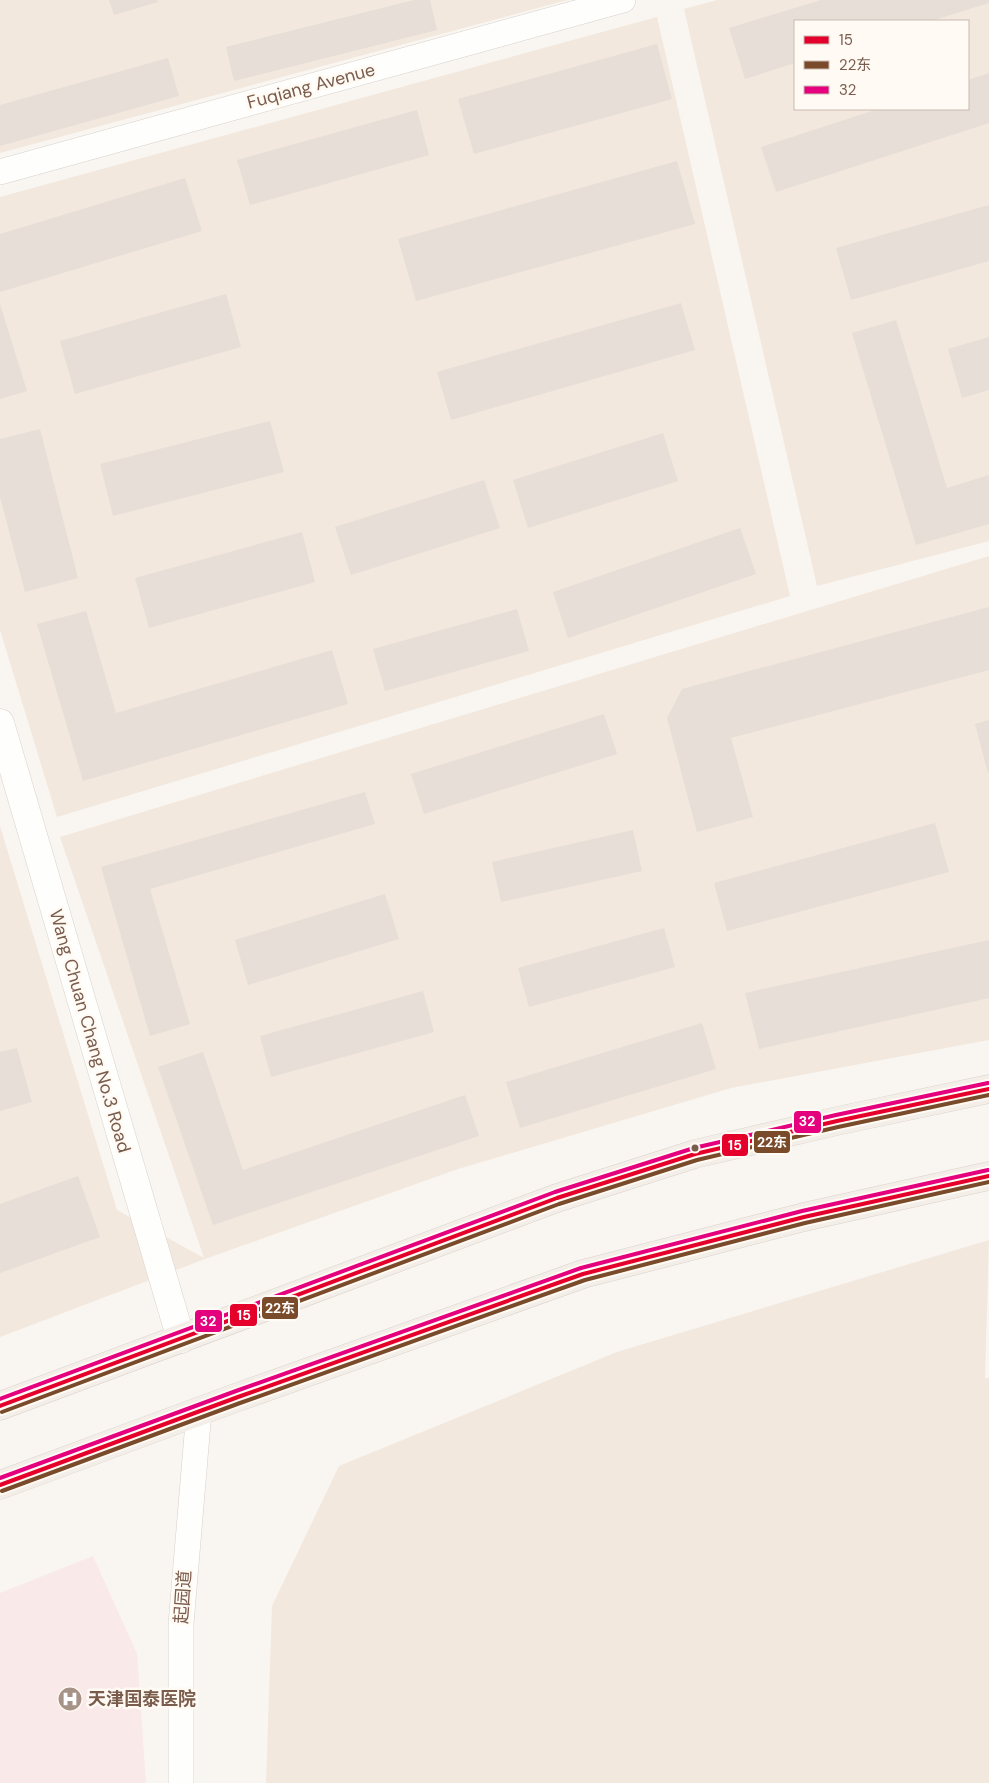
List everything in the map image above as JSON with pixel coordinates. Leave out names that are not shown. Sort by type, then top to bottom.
[{"type":"main road","points":[[0,1406],[557,1198],[695,1154],[837,1121],[989,1089]]},
{"type":"main road","points":[[0,1484],[583,1274],[804,1217],[989,1176]]},
{"type":"street","name":"Fuqiang Avenue","points":[[0,172],[623,0]]},
{"type":"street","name":"Wang Chuan Chang No.3 Road","points":[[0,723],[181,1339]]},
{"type":"street","name":"起园道","points":[[181,1783],[181,1624],[199,1411]]},
{"type":"shaded area","points":[[0,0],[567,0],[0,153]]},
{"type":"shaded area","points":[[717,0],[989,0],[989,541],[817,586],[684,9]]},
{"type":"shaded area","points":[[657,17],[790,596],[57,817],[0,630],[0,197]]},
{"type":"shaded area","points":[[989,556],[989,1040],[731,1088],[458,1169],[205,1259],[0,1337],[0,826],[117,1210],[204,1258],[60,837]]},
{"type":"shaded area","points":[[989,1240],[985,1378],[989,1378],[989,1783],[266,1783],[272,1606],[339,1466],[617,1352]]},
{"type":"shaded area","name":"天津国泰医院","points":[[93,1556],[137,1654],[146,1783],[0,1783],[0,1593]]},
{"type":"building","points":[[109,0],[157,0],[158,2],[114,15]]},
{"type":"building","points":[[414,0],[430,0],[437,30],[234,81],[226,47]]},
{"type":"building","points":[[821,0],[989,0],[989,3],[934,20],[794,20],[794,63],[745,79],[729,28]]},
{"type":"building","points":[[657,44],[672,99],[474,154],[458,99]]},
{"type":"building","points":[[168,58],[179,96],[0,146],[0,105]]},
{"type":"building","points":[[989,73],[989,123],[776,192],[761,147],[875,110],[969,110],[969,80]]},
{"type":"building","points":[[417,110],[429,155],[250,205],[237,160]]},
{"type":"building","points":[[677,161],[695,224],[416,301],[398,239]]},
{"type":"building","points":[[185,178],[202,231],[0,292],[0,234]]},
{"type":"building","points":[[989,205],[989,261],[851,300],[836,248]]},
{"type":"building","points":[[226,294],[241,347],[75,394],[60,341]]},
{"type":"building","points":[[681,303],[695,350],[451,420],[437,372]]},
{"type":"building","points":[[0,304],[27,391],[0,399]]},
{"type":"building","points":[[896,320],[947,488],[989,475],[989,524],[916,545],[852,333]]},
{"type":"building","points":[[989,337],[989,390],[962,398],[948,349]]},
{"type":"building","points":[[270,421],[284,472],[113,516],[100,464]]},
{"type":"building","points":[[40,429],[78,578],[25,592],[0,497],[0,439]]},
{"type":"building","points":[[663,433],[678,481],[528,528],[513,480]]},
{"type":"building","points":[[484,480],[500,528],[351,575],[335,527]]},
{"type":"building","points":[[740,528],[756,574],[568,638],[553,592]]},
{"type":"building","points":[[302,532],[315,582],[149,628],[135,578]]},
{"type":"building","points":[[989,607],[989,670],[731,738],[753,817],[697,832],[667,718],[682,689]]},
{"type":"building","points":[[517,609],[529,651],[385,691],[373,649]]},
{"type":"building","points":[[86,611],[116,713],[332,650],[348,704],[83,781],[37,624]]},
{"type":"building","points":[[604,714],[617,754],[424,814],[411,774]]},
{"type":"building","points":[[989,720],[989,772],[988,773],[975,724]]},
{"type":"building","points":[[365,792],[375,824],[150,889],[190,1024],[150,1036],[101,867]]},
{"type":"building","points":[[935,823],[949,872],[727,931],[714,883]]},
{"type":"building","points":[[633,830],[642,871],[501,902],[492,862]]},
{"type":"building","points":[[385,894],[399,939],[248,985],[235,940]]},
{"type":"building","points":[[664,928],[675,967],[529,1007],[518,968]]},
{"type":"building","points":[[989,940],[989,998],[759,1049],[745,993]]},
{"type":"building","points":[[423,991],[434,1032],[271,1077],[260,1036]]},
{"type":"building","points":[[702,1023],[716,1069],[520,1128],[506,1082]]},
{"type":"building","points":[[17,1048],[32,1102],[0,1111],[0,1052]]},
{"type":"building","points":[[203,1052],[243,1170],[465,1095],[479,1136],[213,1225],[158,1067]]},
{"type":"building","points":[[78,1176],[100,1237],[0,1273],[0,1204]]},
{"type":"transit line","name":"32","points":[[0,1399],[555,1192],[694,1148],[836,1115],[988,1083]]},
{"type":"transit line","name":"15","points":[[0,1406],[557,1198],[695,1154],[837,1121],[989,1089]]},
{"type":"transit line","name":"22东","points":[[2,1412],[559,1204],[697,1160],[838,1127],[989,1095]]},
{"type":"transit line","name":"32","points":[[0,1478],[236,1391],[581,1268],[802,1211],[988,1170]]},
{"type":"transit line","name":"15","points":[[0,1485],[238,1397],[583,1274],[804,1217],[989,1176]]},
{"type":"transit line","name":"22东","points":[[2,1491],[240,1403],[585,1280],[805,1223],[989,1182]]},
{"type":"place","name":"天津国泰医院","points":[[70,1699]]}]
